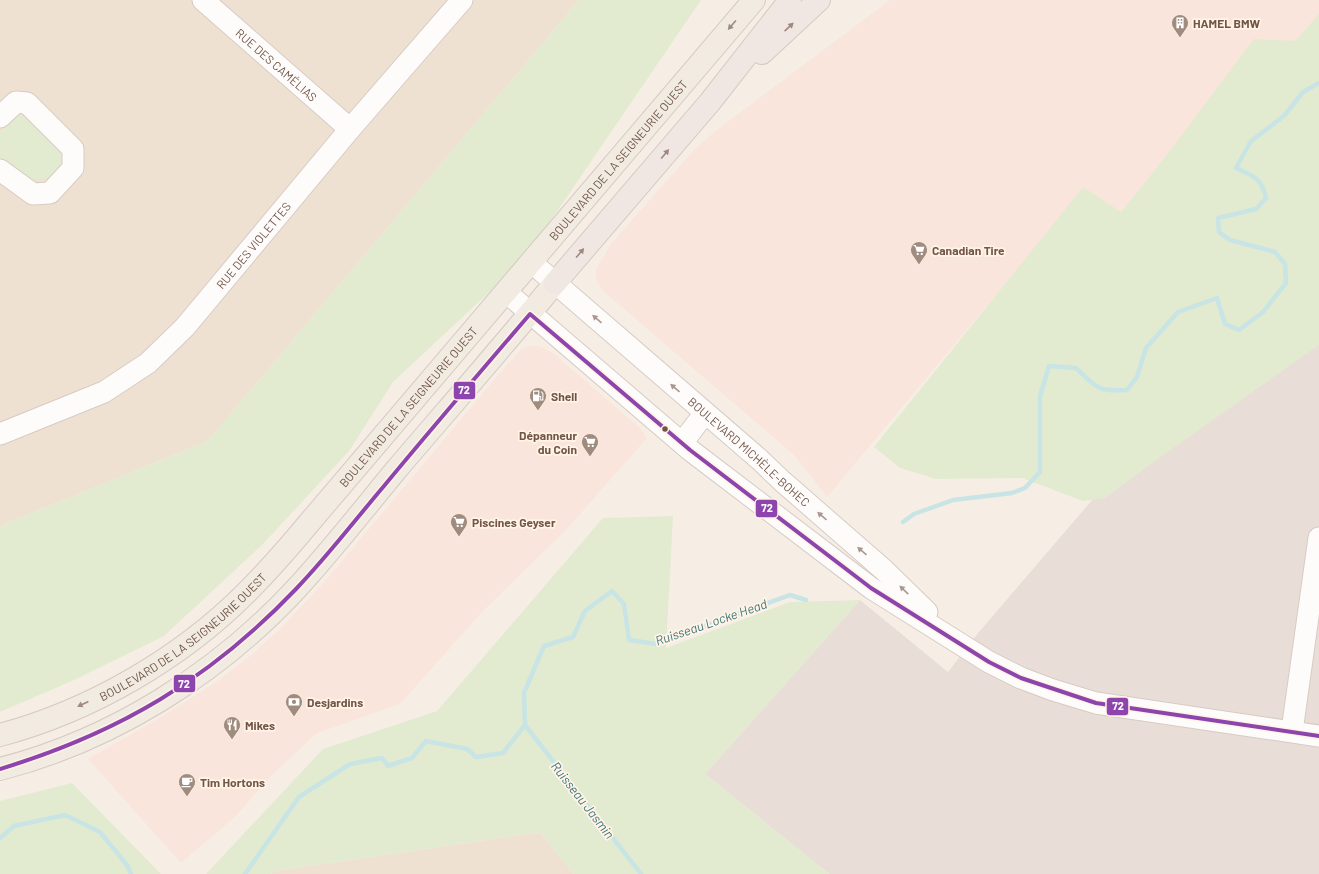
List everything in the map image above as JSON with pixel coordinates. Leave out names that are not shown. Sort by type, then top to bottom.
[{"type":"highway","points":[[555,283],[710,102],[790,0]]},
{"type":"highway","points":[[710,102],[819,0]]},
{"type":"main road","name":"BOULEVARD DE LA SEIGNEURIE OUEST","points":[[0,735],[60,714],[123,684],[186,644],[232,606],[275,563],[310,524],[754,0]]},
{"type":"main road","points":[[0,769],[68,746],[135,715],[201,673],[253,630],[309,574],[555,283]]},
{"type":"main road","points":[[232,606],[253,630]]},
{"type":"street","name":"RUE DES CAMÉLIAS","points":[[203,0],[350,128]]},
{"type":"street","name":"RUE DES VIOLETTES","points":[[0,434],[104,392],[148,363],[185,327],[350,128],[462,0]]},
{"type":"street","points":[[0,117],[16,102],[27,103],[73,149],[73,168],[50,193],[33,194],[0,170]]},
{"type":"street","name":"BOULEVARD MICHÈLE-BOHEC","points":[[531,262],[884,570],[963,646]]},
{"type":"street","name":"BOULEVARD MICHÈLE-BOHEC","points":[[506,292],[682,443],[871,588],[963,646],[1021,678],[1082,699],[1111,705],[1319,736]]},
{"type":"street","points":[[682,443],[705,413]]},
{"type":"street","points":[[1292,731],[1319,538]]},
{"type":"shaded area","points":[[0,0],[579,0],[208,441],[0,526]]},
{"type":"shaded area","points":[[890,0],[1319,0],[1319,23],[1121,218],[1081,193],[827,497],[795,456],[601,289],[596,279],[596,270],[610,245],[693,151],[714,132]]},
{"type":"shaded area","points":[[1319,333],[1319,874],[829,874],[705,774],[860,600],[948,672],[979,632],[1105,485]]},
{"type":"shaded area","points":[[532,345],[542,347],[554,354],[640,428],[647,438],[566,530],[483,611],[400,704],[317,733],[271,776],[236,816],[181,863],[88,759],[158,719],[216,682],[249,657],[281,628],[327,579],[498,375],[522,349]]},
{"type":"shaded area","points":[[540,832],[574,874],[271,874],[274,871]]},
{"type":"green space","points":[[579,0],[701,0],[543,232],[512,271],[393,382],[349,451],[263,544],[164,636],[72,681],[0,712],[0,526],[208,441]]},
{"type":"green space","points":[[1319,14],[1319,345],[1105,498],[1083,501],[1022,478],[936,479],[900,468],[874,447],[1083,187],[1121,212],[1172,148],[1254,39],[1295,41]]},
{"type":"green space","points":[[16,114],[32,116],[67,158],[50,178],[29,180],[0,157],[0,132]]},
{"type":"green space","points":[[673,516],[666,648],[790,602],[860,600],[705,774],[829,874],[574,874],[540,832],[274,871],[271,874],[206,874],[323,749],[437,711],[603,518]]},
{"type":"green space","points":[[72,783],[161,874],[0,874],[0,801]]},
{"type":"waterway","name":"Ruisseau Locke Head","points":[[903,522],[914,514],[953,500],[1012,493],[1025,488],[1040,472],[1040,396],[1049,366],[1076,368],[1093,384],[1103,389],[1127,390],[1137,377],[1146,348],[1178,312],[1217,298],[1225,324],[1239,330],[1263,312],[1286,283],[1285,264],[1275,252],[1230,240],[1219,232],[1218,218],[1256,209],[1266,198],[1262,186],[1256,178],[1236,168],[1251,141],[1284,116],[1303,92],[1319,83]]},
{"type":"waterway","name":"Ruisseau Locke Head","points":[[245,874],[299,797],[350,764],[382,758],[388,766],[412,758],[426,741],[467,749],[476,757],[503,753],[525,725],[524,693],[544,646],[573,637],[585,611],[612,591],[624,604],[629,640],[656,644],[790,595],[806,600]]},
{"type":"waterway","name":"Ruisseau Jasmin","points":[[525,725],[641,874]]},
{"type":"waterway","name":"Ruisseau Locke Head","points":[[0,838],[14,826],[65,815],[100,832],[127,865],[131,874]]},
{"type":"transit line","name":"72","points":[[0,769],[43,755],[123,720],[196,676],[230,650],[263,621],[319,564],[438,421],[530,314],[690,450],[871,588],[989,662],[1021,678],[1096,703],[1319,736]]},
{"type":"place","name":"HAMEL BMW","points":[[1180,38]]},
{"type":"place","name":"Canadian Tire","points":[[919,265]]},
{"type":"place","name":"Shell","points":[[538,411]]},
{"type":"place","name":"Dépanneur du Coin","points":[[590,457]]},
{"type":"place","name":"Piscines Geyser","points":[[459,537]]},
{"type":"place","name":"Desjardins","points":[[294,717]]},
{"type":"place","name":"Mikes","points":[[232,740]]},
{"type":"place","name":"Tim Hortons","points":[[187,797]]}]
